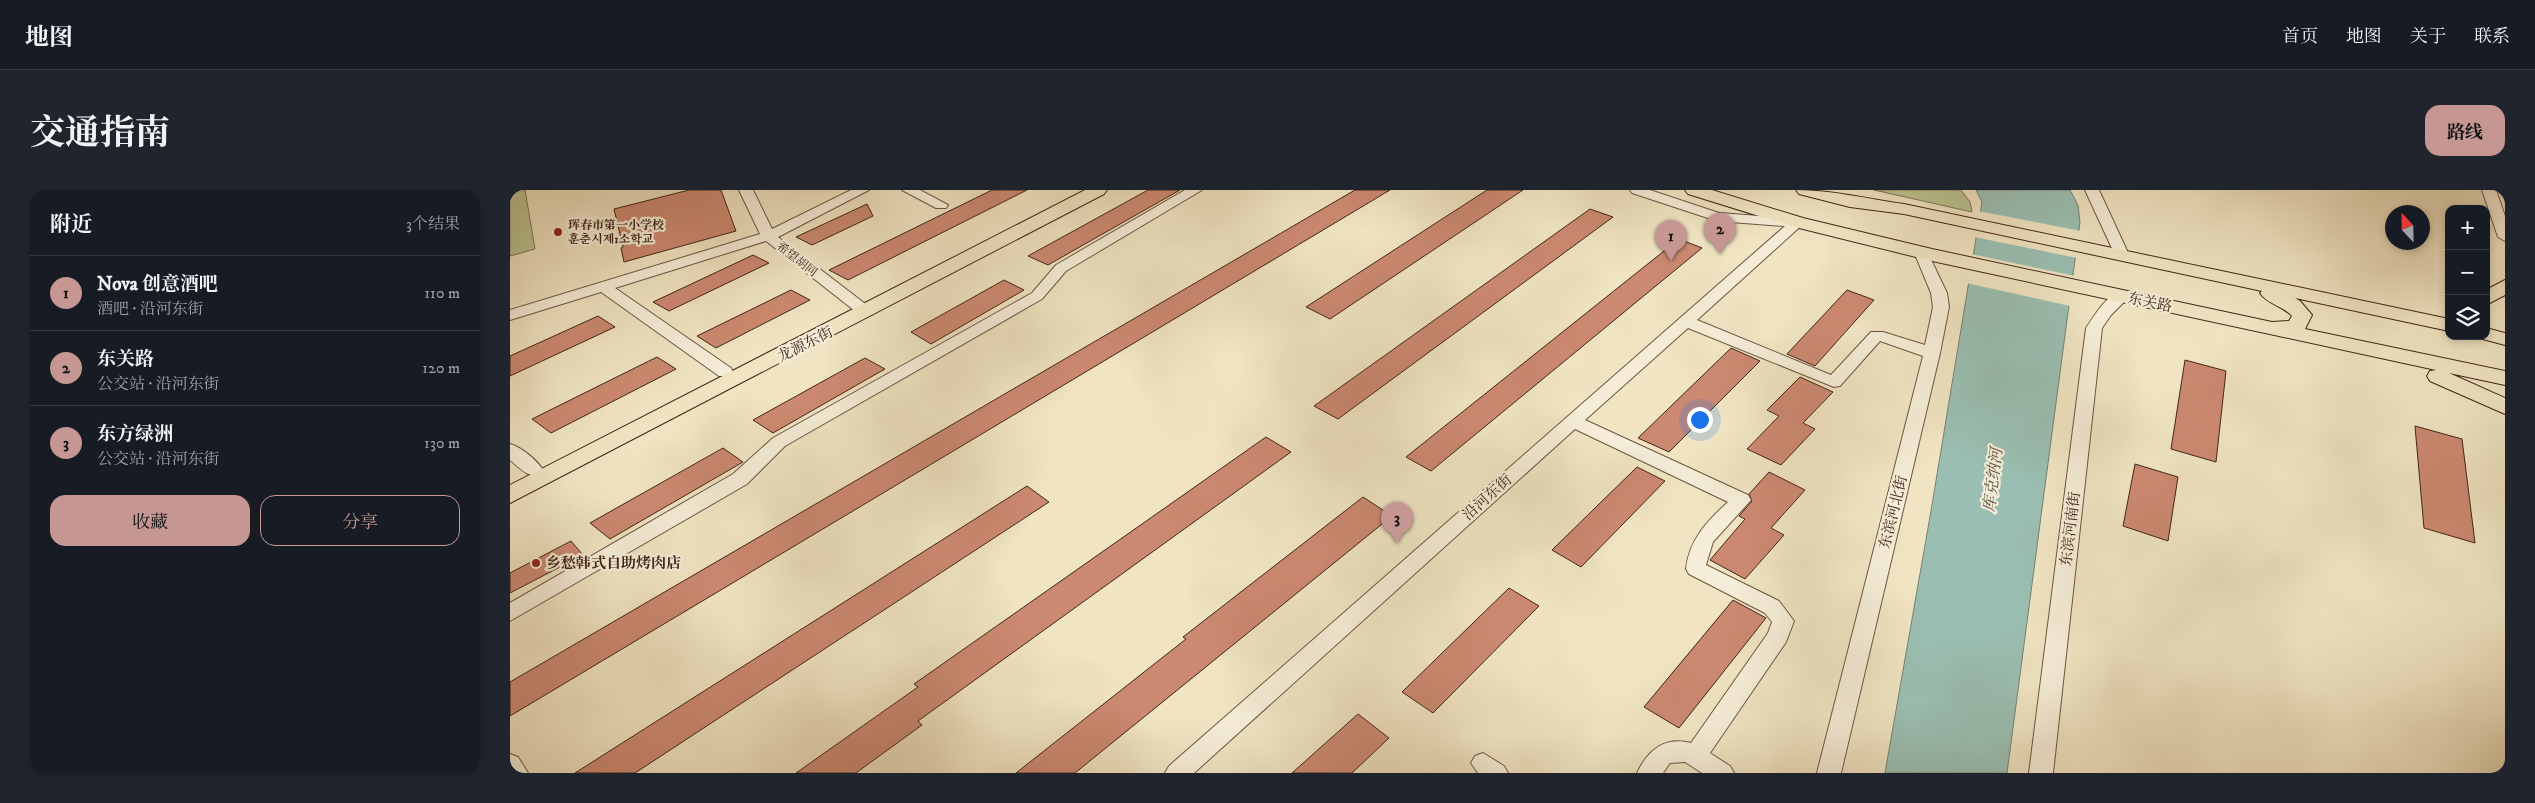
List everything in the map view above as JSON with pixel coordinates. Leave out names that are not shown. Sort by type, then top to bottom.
[{"type":"main road","name":"龙源东街","points":[[510,495],[861,309],[1079,190]]},
{"type":"main road","name":"龙源东街","points":[[510,482],[725,372],[861,309],[1098,190]]},
{"type":"main road","name":"东关路","points":[[1694,190],[1797,222],[1927,253],[2505,378]]},
{"type":"main road","points":[[1805,190],[1850,202],[1904,209],[2445,324]]},
{"type":"main road","points":[[2237,279],[2286,300],[2302,315],[2302,320],[2293,327],[2249,324]]},
{"type":"main road","points":[[2490,296],[2505,286]]},
{"type":"main road","points":[[2406,315],[2445,314]]},
{"type":"main road","points":[[2490,335],[2505,339]]},
{"type":"main road","points":[[2346,344],[2451,380],[2505,407]]},
{"type":"street","name":"希望胡同","points":[[746,190],[768,236],[861,309]]},
{"type":"street","points":[[510,315],[768,236],[862,190]]},
{"type":"street","points":[[909,190],[941,204]]},
{"type":"street","points":[[510,613],[740,479],[780,442],[1037,296],[1060,268],[1195,190]]},
{"type":"street","name":"东关路","points":[[1637,190],[1717,217],[1797,222]]},
{"type":"street","points":[[2092,190],[2122,255]]},
{"type":"street","points":[[2489,190],[2505,237]]},
{"type":"street","name":"沿河东街","points":[[1177,773],[1797,222]]},
{"type":"street","name":"东滨河北街","points":[[1829,773],[1932,353],[1940,307],[1939,292],[1927,253]]},
{"type":"street","points":[[602,286],[725,372]]},
{"type":"street","name":"东滨河南街","points":[[2041,773],[2094,328],[2106,312],[2112,294]]},
{"type":"street","points":[[1685,321],[1834,382],[1877,335],[1932,353]]},
{"type":"street","points":[[1572,421],[1741,500],[1704,538],[1696,560],[1696,570],[1772,607],[1783,621],[1778,636],[1695,756]]},
{"type":"street","points":[[510,450],[534,470]]},
{"type":"street","points":[[1649,773],[1664,753],[1688,752],[1722,773]]},
{"type":"street","points":[[510,764],[516,773]]},
{"type":"green space","points":[[510,190],[525,190],[535,249],[510,256]]},
{"type":"green space","points":[[1874,190],[1961,190],[1970,202],[1972,212]]},
{"type":"water","name":"库克纳河","points":[[1976,190],[2070,190],[2078,205],[2080,222],[2007,773],[1885,773],[1982,202]]},
{"type":"pier","points":[[1978,211],[2081,231],[2077,258],[1974,237]]},
{"type":"pier","points":[[1971,254],[2075,276],[2070,306],[1966,283]]},
{"type":"building","points":[[689,190],[721,190],[736,231],[624,262],[621,248],[623,247],[614,209]]},
{"type":"building","points":[[992,190],[1027,190],[848,280],[829,270]]},
{"type":"building","points":[[1148,190],[1180,190],[1048,265],[1028,256]]},
{"type":"building","points":[[1355,190],[1390,190],[510,716],[510,682]]},
{"type":"building","points":[[1487,190],[1523,190],[1330,319],[1306,307]]},
{"type":"building","points":[[867,204],[873,216],[812,245],[796,237]]},
{"type":"building","points":[[1590,209],[1613,217],[1338,419],[1314,406]]},
{"type":"building","points":[[1679,239],[1702,248],[1431,471],[1406,457]]},
{"type":"building","points":[[753,255],[769,263],[669,311],[653,302]]},
{"type":"building","points":[[1004,280],[1024,290],[931,344],[911,332]]},
{"type":"building","points":[[791,290],[810,300],[716,348],[697,336]]},
{"type":"building","points":[[1847,290],[1874,300],[1815,366],[1787,354]]},
{"type":"building","points":[[598,316],[615,327],[510,376],[510,356]]},
{"type":"building","points":[[1731,348],[1760,361],[1669,452],[1638,438]]},
{"type":"building","points":[[657,357],[676,369],[551,433],[532,419]]},
{"type":"building","points":[[865,358],[885,369],[773,433],[753,420]]},
{"type":"building","points":[[2185,360],[2226,371],[2216,462],[2171,449]]},
{"type":"building","points":[[1800,377],[1833,392],[1803,423],[1815,429],[1781,465],[1747,449],[1779,416],[1767,410]]},
{"type":"building","points":[[2415,426],[2462,439],[2475,543],[2424,528]]},
{"type":"building","points":[[1266,437],[1291,452],[918,721],[922,725],[856,773],[796,773],[918,687],[914,684]]},
{"type":"building","points":[[723,448],[743,462],[610,539],[590,523]]},
{"type":"building","points":[[2135,464],[2178,477],[2168,541],[2123,526]]},
{"type":"building","points":[[1637,467],[1665,481],[1581,567],[1552,550]]},
{"type":"building","points":[[1769,472],[1805,490],[1771,528],[1784,535],[1745,579],[1710,560],[1745,519],[1739,516],[1752,501],[1749,494]]},
{"type":"building","points":[[1027,486],[1049,502],[635,773],[575,773]]},
{"type":"building","points":[[1363,497],[1392,516],[1075,773],[1016,773],[1186,639],[1183,637]]},
{"type":"building","points":[[571,541],[583,555],[510,593],[510,573]]},
{"type":"building","points":[[1509,588],[1539,606],[1433,713],[1402,692]]},
{"type":"building","points":[[1733,600],[1766,618],[1679,728],[1644,707]]},
{"type":"building","points":[[1358,714],[1389,738],[1352,773],[1292,773]]},
{"type":"place","name":"珲春市第一小学校 훈춘시제1소학교","points":[[558,232]]},
{"type":"place","name":"东关路","points":[[1720,254]]},
{"type":"place","name":"Nova 创意酒吧","points":[[1671,261]]},
{"type":"place","name":"东方绿洲","points":[[1397,543]]},
{"type":"place","name":"乡愁韩式自助烤肉店","points":[[536,563]]}]
